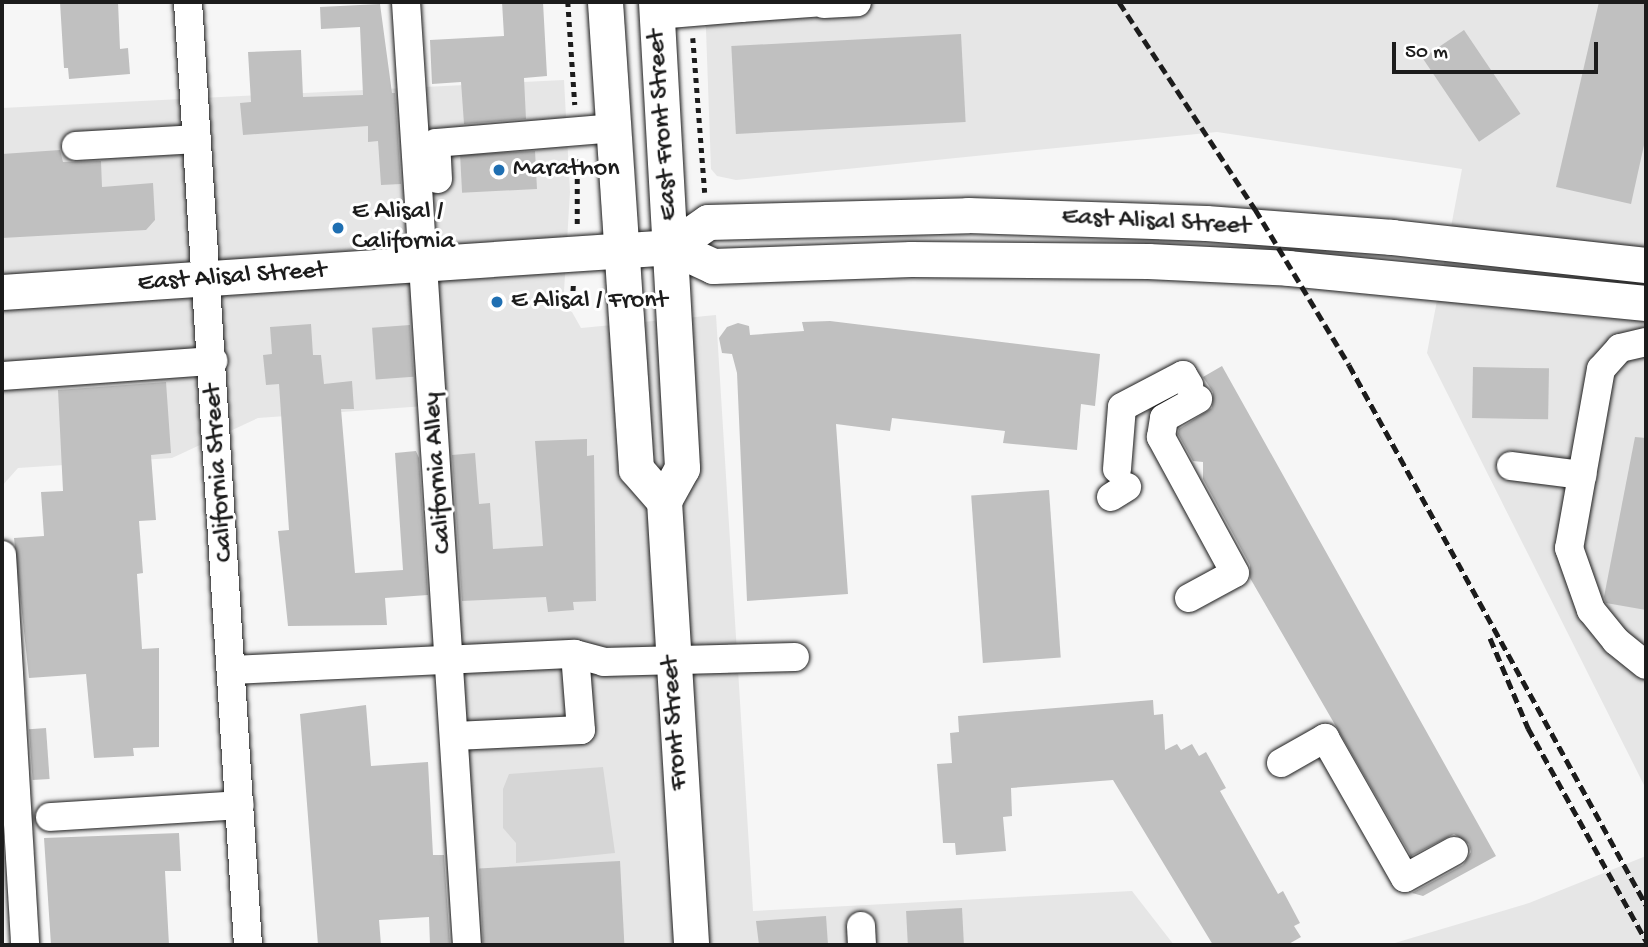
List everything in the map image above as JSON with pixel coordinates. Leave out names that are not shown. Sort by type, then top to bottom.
[{"type":"main road","name":"East Front Street","points":[[605,2],[621,250]]},
{"type":"main road","name":"East Front Street","points":[[657,8],[672,247]]},
{"type":"main road","name":"East Alisal Street","points":[[672,247],[708,222],[968,215],[1352,234],[1646,265]]},
{"type":"main road","name":"East Alisal Street","points":[[2,292],[207,281],[672,247],[713,266],[924,258],[1148,261],[1302,269],[1646,303]]},
{"type":"main road","points":[[621,250],[636,469],[664,500],[682,468],[672,247]]},
{"type":"main road","name":"Front Street","points":[[664,500],[691,945]]},
{"type":"street","name":"California Street","points":[[188,2],[213,361],[248,945]]},
{"type":"street","name":"California Alley","points":[[407,2],[434,263],[451,660],[467,945]]},
{"type":"street","points":[[657,8],[692,13],[741,5],[857,2]]},
{"type":"street","points":[[434,263],[436,143],[613,128]]},
{"type":"street","points":[[76,146],[197,139]]},
{"type":"street","points":[[1646,342],[1619,348],[1601,369],[1569,548],[1591,610],[1616,641],[1646,665]]},
{"type":"street","points":[[2,376],[213,361]]},
{"type":"street","points":[[1118,484],[1122,407],[1183,375],[1194,392],[1164,418],[1161,437],[1235,573],[1189,598]]},
{"type":"street","points":[[1511,466],[1582,475]]},
{"type":"street","points":[[2,555],[25,945]]},
{"type":"street","points":[[455,736],[581,730],[575,654]]},
{"type":"street","points":[[232,670],[575,654],[604,662],[795,657]]},
{"type":"street","points":[[1281,763],[1325,738],[1405,878],[1454,851]]},
{"type":"street","points":[[50,817],[240,805]]},
{"type":"path","points":[[692,13],[704,187]]},
{"type":"shaded area","points":[[705,2],[1646,2],[1646,789],[1427,353],[1462,169],[1217,132],[736,180],[717,176],[711,169]]},
{"type":"shaded area","points":[[564,80],[570,192],[563,308],[572,312],[581,328],[716,315],[753,911],[1132,891],[1174,945],[459,945],[425,406],[258,418],[172,458],[18,468],[2,486],[2,108]]},
{"type":"shaded area","points":[[603,767],[615,853],[516,863],[516,843],[503,828],[503,789],[509,774]]},
{"type":"shaded area","points":[[1646,856],[1646,945],[1388,945],[1529,903]]},
{"type":"building","points":[[60,2],[118,2],[120,49],[128,48],[130,74],[69,79],[68,68],[64,68]]},
{"type":"building","points":[[502,2],[543,2],[547,76],[524,78],[526,119],[464,124],[461,82],[432,84],[430,40],[504,36]]},
{"type":"building","points":[[1599,2],[1646,2],[1646,136],[1631,204],[1556,187]]},
{"type":"building","points":[[380,4],[392,93],[395,93],[401,184],[381,185],[378,141],[368,142],[368,126],[243,135],[240,103],[251,102],[248,52],[301,50],[303,97],[363,95],[360,27],[321,29],[320,7]]},
{"type":"building","points":[[1464,30],[1520,114],[1479,142],[1423,58]]},
{"type":"building","points":[[961,34],[966,122],[736,134],[731,46]]},
{"type":"building","points":[[60,150],[63,162],[101,161],[102,187],[153,183],[155,220],[146,230],[2,238],[2,154]]},
{"type":"building","points":[[535,151],[537,189],[462,193],[460,155]]},
{"type":"building","points":[[830,321],[1100,354],[1095,406],[1081,404],[1077,450],[1003,443],[1005,431],[892,418],[890,431],[836,424],[848,594],[747,601],[737,373],[732,354],[722,353],[719,338],[727,327],[738,323],[749,326],[750,335],[804,331],[802,322]]},
{"type":"building","points":[[311,324],[313,355],[321,355],[324,384],[352,381],[354,409],[341,409],[355,573],[403,570],[395,453],[416,451],[419,458],[428,595],[385,598],[387,625],[288,626],[278,531],[289,530],[279,384],[266,385],[263,355],[272,354],[270,327]]},
{"type":"building","points":[[410,325],[414,377],[376,380],[372,328]]},
{"type":"building","points":[[1222,366],[1496,856],[1423,896],[1412,893],[1463,865],[1471,852],[1469,844],[1454,834],[1411,856],[1250,578],[1250,565],[1203,479],[1203,462],[1193,461],[1178,434],[1179,429],[1212,408],[1213,392],[1203,377]]},
{"type":"building","points":[[1473,367],[1549,368],[1548,419],[1472,418]]},
{"type":"building","points":[[166,382],[171,453],[151,455],[156,520],[139,521],[143,573],[137,574],[142,649],[159,648],[159,747],[133,748],[134,756],[94,758],[86,674],[29,678],[14,538],[44,536],[41,492],[63,491],[58,390]]},
{"type":"building","points":[[1635,437],[1646,438],[1646,610],[1606,603],[1604,597]]},
{"type":"building","points":[[587,439],[587,456],[594,455],[596,601],[573,602],[574,610],[548,612],[546,597],[462,601],[452,455],[475,453],[479,504],[490,503],[493,549],[543,546],[535,441]]},
{"type":"building","points":[[1049,490],[1061,658],[983,663],[971,495]]},
{"type":"building","points":[[1153,700],[1154,715],[1163,714],[1165,750],[1177,744],[1181,750],[1192,744],[1199,756],[1206,752],[1226,788],[1220,791],[1278,894],[1283,891],[1300,923],[1294,926],[1301,937],[1287,945],[1213,945],[1113,780],[1011,788],[1012,816],[1003,817],[1006,851],[956,855],[955,843],[943,843],[937,764],[952,763],[950,733],[959,732],[958,716]]},
{"type":"building","points":[[366,705],[371,766],[428,762],[433,855],[444,855],[450,945],[430,945],[429,917],[379,920],[381,945],[318,945],[300,714]]},
{"type":"building","points":[[46,728],[50,779],[33,780],[29,729]]},
{"type":"building","points":[[179,833],[181,871],[165,871],[169,945],[51,945],[44,838]]},
{"type":"building","points":[[620,861],[624,945],[483,945],[479,868]]},
{"type":"building","points":[[962,908],[964,945],[908,945],[906,911]]},
{"type":"building","points":[[826,916],[828,945],[759,945],[756,921]]},
{"type":"railway","points":[[1119,2],[1255,209],[1349,365],[1646,905]]},
{"type":"railway","points":[[1490,638],[1528,728],[1646,941]]},
{"type":"place","name":"Marathon","points":[[499,170]]},
{"type":"place","name":"E Alisal / California","points":[[338,228]]},
{"type":"place","name":"E Alisal / Front","points":[[497,302]]}]
